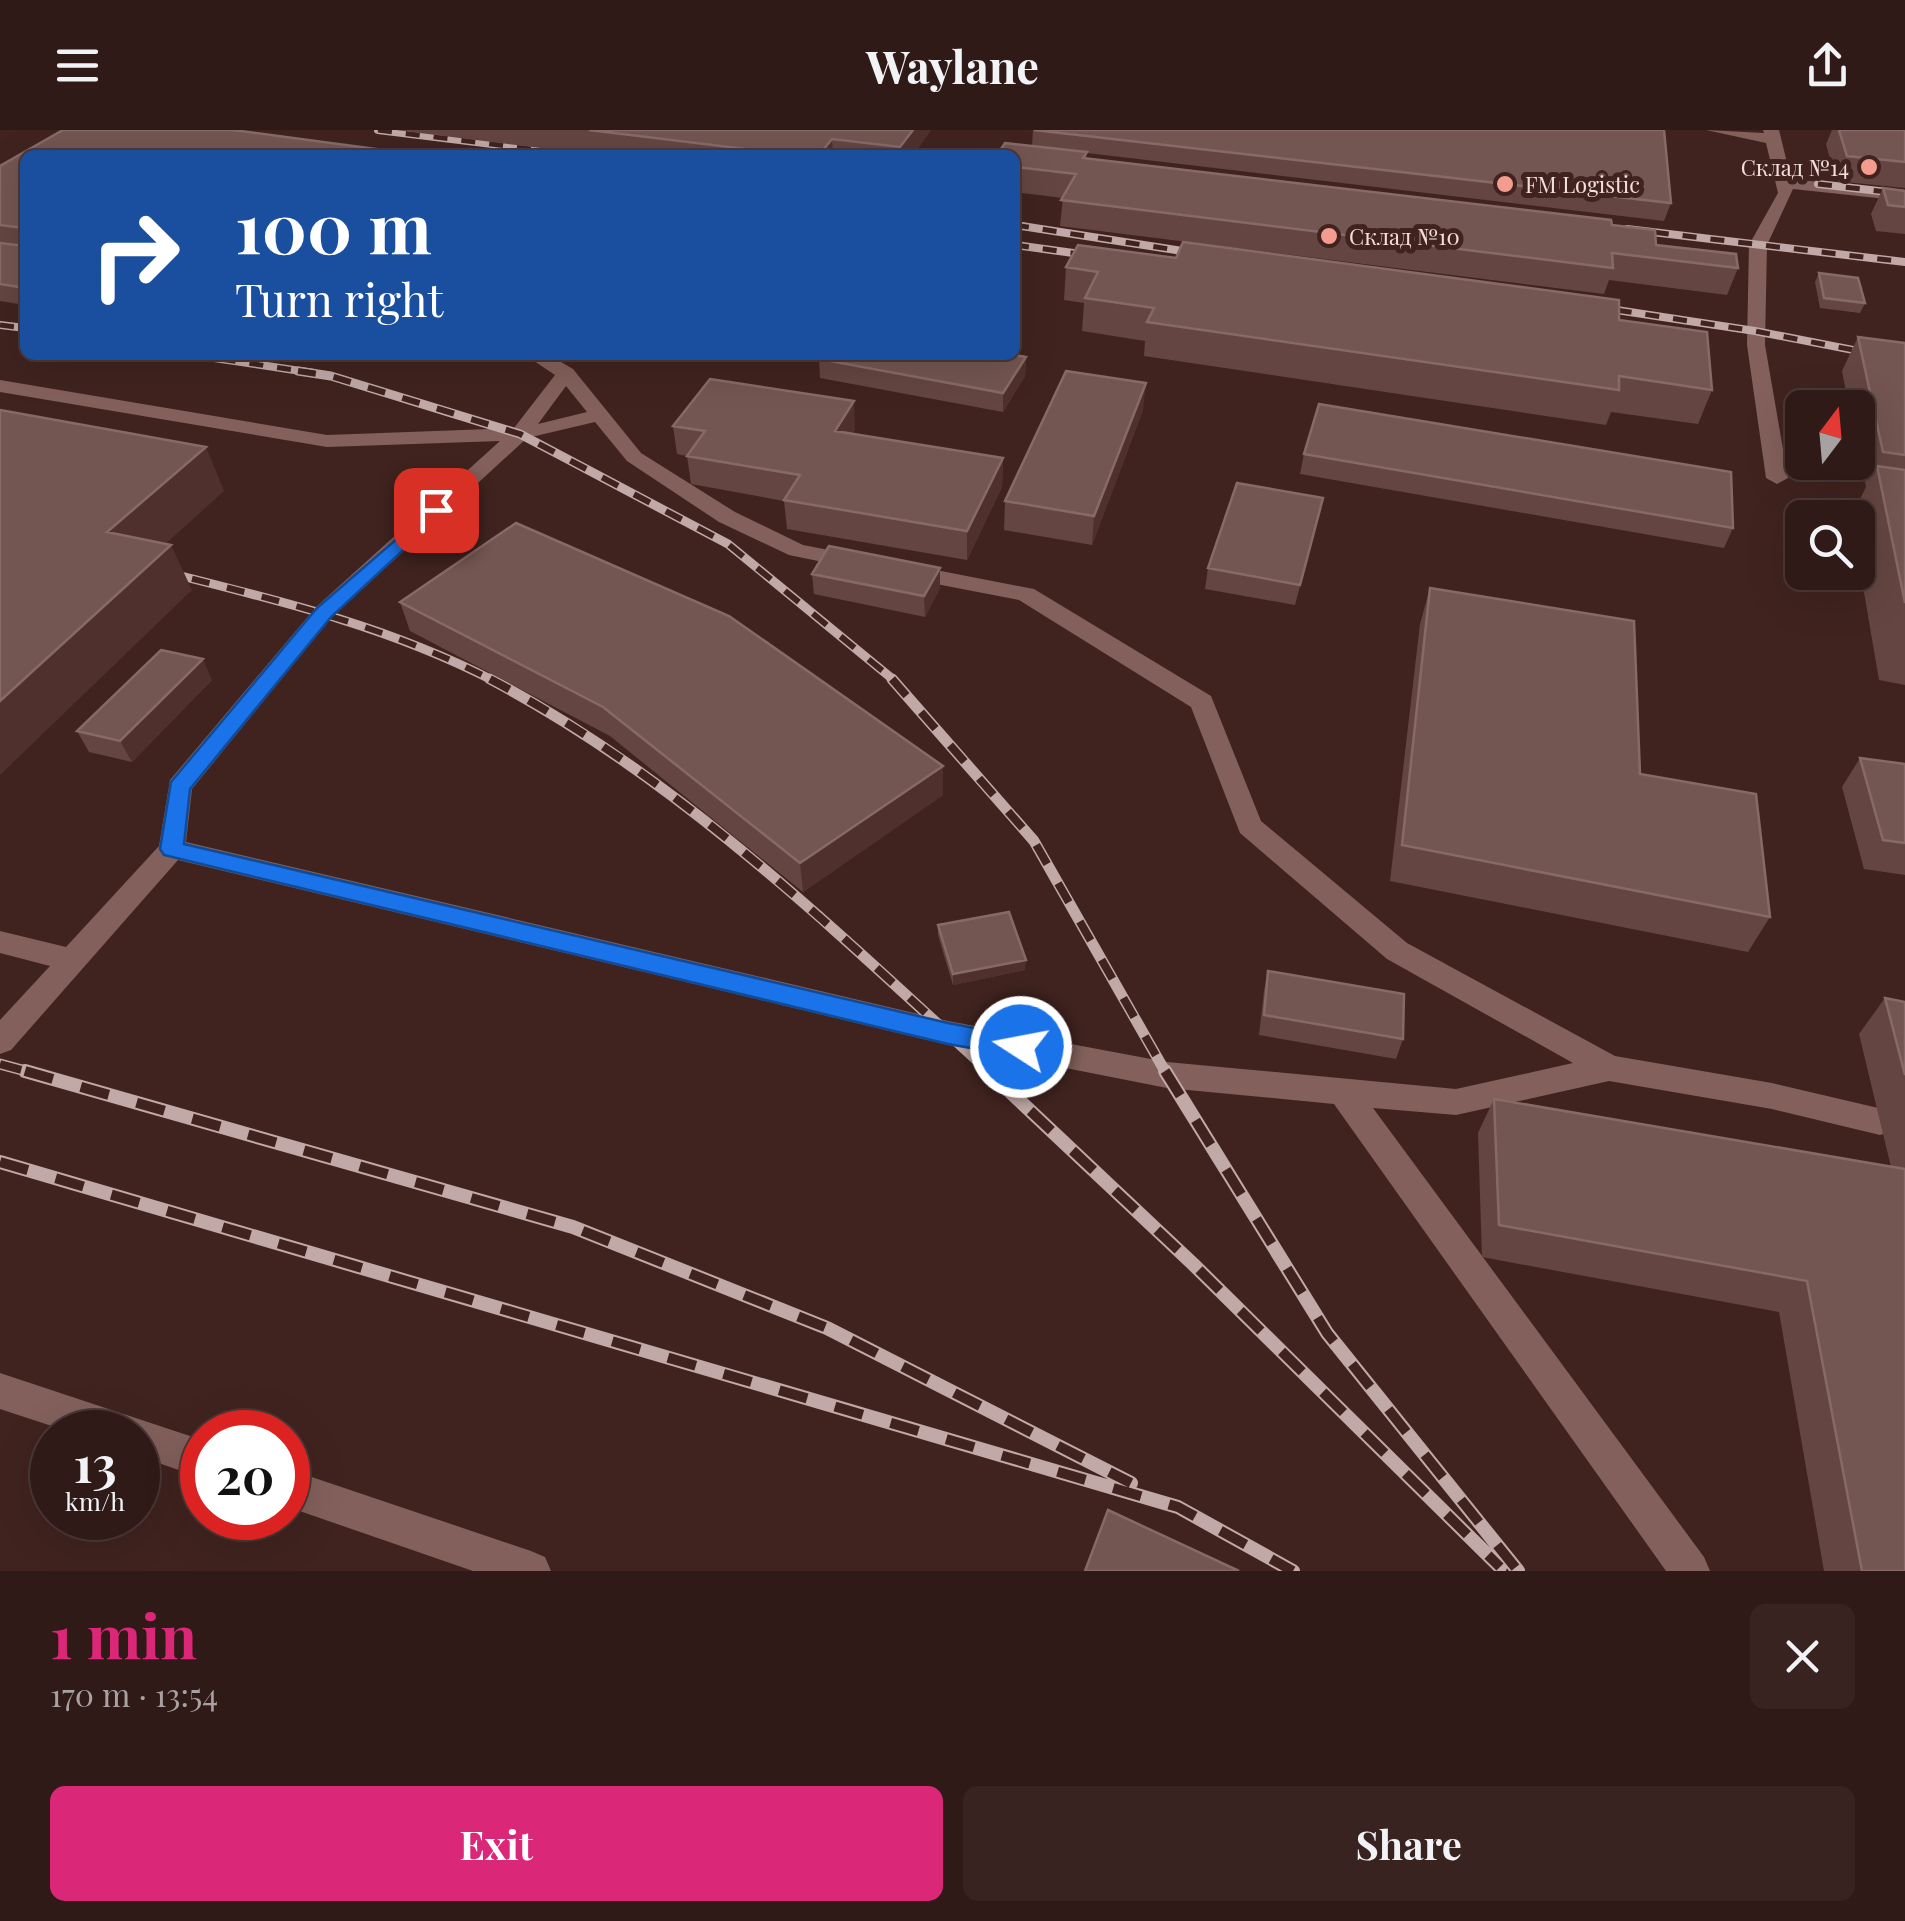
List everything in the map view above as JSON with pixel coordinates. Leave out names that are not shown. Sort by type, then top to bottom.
[{"type":"lane","points":[[1714,130],[1772,135],[1786,193],[1758,245],[1756,345],[1777,478]]},
{"type":"lane","points":[[1784,182],[1905,196]]},
{"type":"lane","points":[[543,360],[566,373],[634,457],[727,517],[797,550],[1026,594],[1202,702],[1250,826],[1397,951],[1609,1068],[1772,1096],[1880,1121]]},
{"type":"lane","points":[[0,1041],[172,849],[179,787],[312,627],[520,434],[566,373]]},
{"type":"lane","points":[[0,386],[327,442],[520,434],[599,414]]},
{"type":"lane","points":[[172,849],[948,1033],[1167,1075],[1456,1102],[1609,1068]]},
{"type":"lane","points":[[0,942],[72,960]]},
{"type":"lane","points":[[1343,1092],[1690,1571]]},
{"type":"lane","points":[[0,1390],[59,1410]]},
{"type":"lane","points":[[310,1496],[531,1571]]},
{"type":"building","points":[[63,130],[233,130],[383,150],[28,150]]},
{"type":"building","points":[[589,130],[913,130],[900,147],[832,139],[823,150],[754,150]]},
{"type":"building","name":"FM Logistic","points":[[1034,130],[1664,130],[1671,203]]},
{"type":"building","points":[[1839,130],[1905,130],[1905,162],[1847,156]]},
{"type":"building","points":[[1005,143],[1087,152],[1083,158],[1611,220],[1612,225],[1655,230],[1656,245],[1736,254],[1738,268],[1612,253],[1613,268],[1061,200],[1076,174],[1020,168],[1020,150],[1000,150]]},
{"type":"building","points":[[20,155],[20,227],[0,225],[0,166]]},
{"type":"building","points":[[1883,188],[1905,191],[1905,207],[1888,205]]},
{"type":"building","points":[[1183,242],[1619,300],[1619,320],[1707,332],[1712,390],[1619,376],[1619,390],[1147,322],[1154,308],[1085,298],[1098,272],[1066,267],[1078,245],[1176,258]]},
{"type":"building","points":[[0,243],[20,245],[20,287],[0,284]]},
{"type":"building","points":[[1819,273],[1858,278],[1865,303],[1824,298]]},
{"type":"building","points":[[1858,337],[1905,343],[1905,455],[1883,452],[1875,415],[1875,390],[1870,390]]},
{"type":"building","points":[[1026,357],[1003,393],[824,360]]},
{"type":"building","points":[[1066,371],[1146,383],[1094,516],[1005,501]]},
{"type":"building","points":[[710,379],[854,401],[835,431],[1003,458],[967,531],[784,500],[800,475],[687,456],[705,431],[673,426]]},
{"type":"building","points":[[1319,404],[1731,472],[1733,528],[1304,454]]},
{"type":"building","points":[[0,410],[206,447],[107,532],[171,545],[0,701]]},
{"type":"building","points":[[1877,466],[1905,470],[1905,603]]},
{"type":"building","points":[[1237,483],[1323,498],[1300,585],[1208,568]]},
{"type":"building","points":[[516,523],[729,616],[943,766],[800,863],[603,707],[400,602]]},
{"type":"building","points":[[829,546],[940,568],[924,596],[812,574]]},
{"type":"building","points":[[1430,588],[1634,621],[1640,774],[1756,794],[1770,917],[1402,845]]},
{"type":"building","points":[[161,650],[203,659],[120,741],[77,731]]},
{"type":"building","points":[[1860,758],[1905,764],[1905,843],[1883,840]]},
{"type":"building","points":[[1009,912],[1026,960],[953,974],[938,925]]},
{"type":"building","points":[[1268,971],[1404,994],[1403,1039],[1264,1015]]},
{"type":"building","points":[[1885,998],[1905,1002],[1905,1075]]},
{"type":"building","points":[[1494,1099],[1905,1169],[1905,1571],[1862,1571],[1807,1281],[1499,1225]]},
{"type":"building","points":[[1108,1510],[1239,1571],[1085,1571]]},
{"type":"railway","points":[[378,130],[540,150]]},
{"type":"railway","points":[[1818,184],[1905,194]]},
{"type":"railway","points":[[1020,226],[1208,255]]},
{"type":"railway","points":[[1627,229],[1905,262]]},
{"type":"railway","points":[[1020,246],[1102,257]]},
{"type":"railway","points":[[1590,306],[1755,331],[1905,360]]},
{"type":"railway","points":[[0,325],[20,327]]},
{"type":"railway","points":[[227,360],[314,373]]},
{"type":"railway","points":[[298,371],[331,376],[520,434],[728,544],[895,681]]},
{"type":"railway","points":[[157,570],[371,629],[491,680]]},
{"type":"railway","points":[[892,679],[1034,841],[1166,1073]]},
{"type":"railway","points":[[491,680],[559,718],[690,809],[814,912],[991,1073]]},
{"type":"railway","points":[[0,1064],[33,1073]]},
{"type":"railway","points":[[25,1071],[573,1227],[827,1328],[1131,1483]]},
{"type":"railway","points":[[988,1071],[1193,1264],[1500,1567]]},
{"type":"railway","points":[[1165,1071],[1327,1333],[1518,1571]]},
{"type":"railway","points":[[0,1162],[1178,1507],[1293,1571]]},
{"type":"place","name":"Склад №14","points":[[1869,167]]},
{"type":"place","name":"FM Logistic","points":[[1505,184]]},
{"type":"place","name":"Склад №10","points":[[1329,236]]},
{"type":"route","points":[[436,510],[324,612],[179,787],[172,849],[1021,1047]]}]
